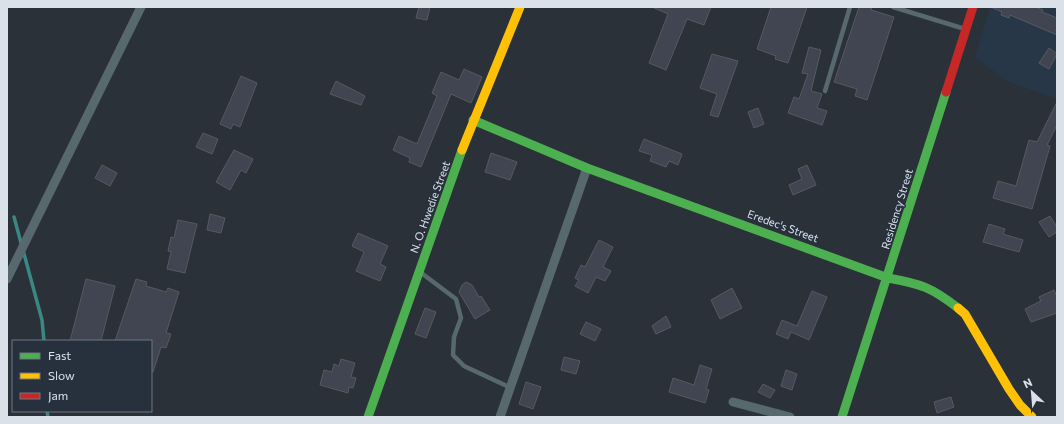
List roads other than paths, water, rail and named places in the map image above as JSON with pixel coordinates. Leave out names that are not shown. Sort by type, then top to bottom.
[{"type":"street","name":"N. O. Hwedie Street","points":[[368,417],[473,120],[520,7]]},
{"type":"street","name":"Residency Street","points":[[842,417],[888,278],[973,7]]},
{"type":"street","points":[[7,279],[138,8]]},
{"type":"street","name":"Eredec's Street","points":[[473,120],[587,168],[888,278],[918,283],[940,294],[965,314],[981,344],[998,368],[1009,389],[1020,405],[1032,417]]},
{"type":"street","points":[[500,417],[587,168]]},
{"type":"street","points":[[733,402],[790,417]]},
{"type":"lane","points":[[825,91],[850,7]]},
{"type":"lane","points":[[893,7],[966,30]]},
{"type":"lane","points":[[420,271],[456,299],[461,318],[454,337],[453,355],[464,366],[511,388]]},
{"type":"waterway","points":[[14,217],[42,320],[44,340]]},
{"type":"waterway","points":[[47,412],[48,417]]}]
